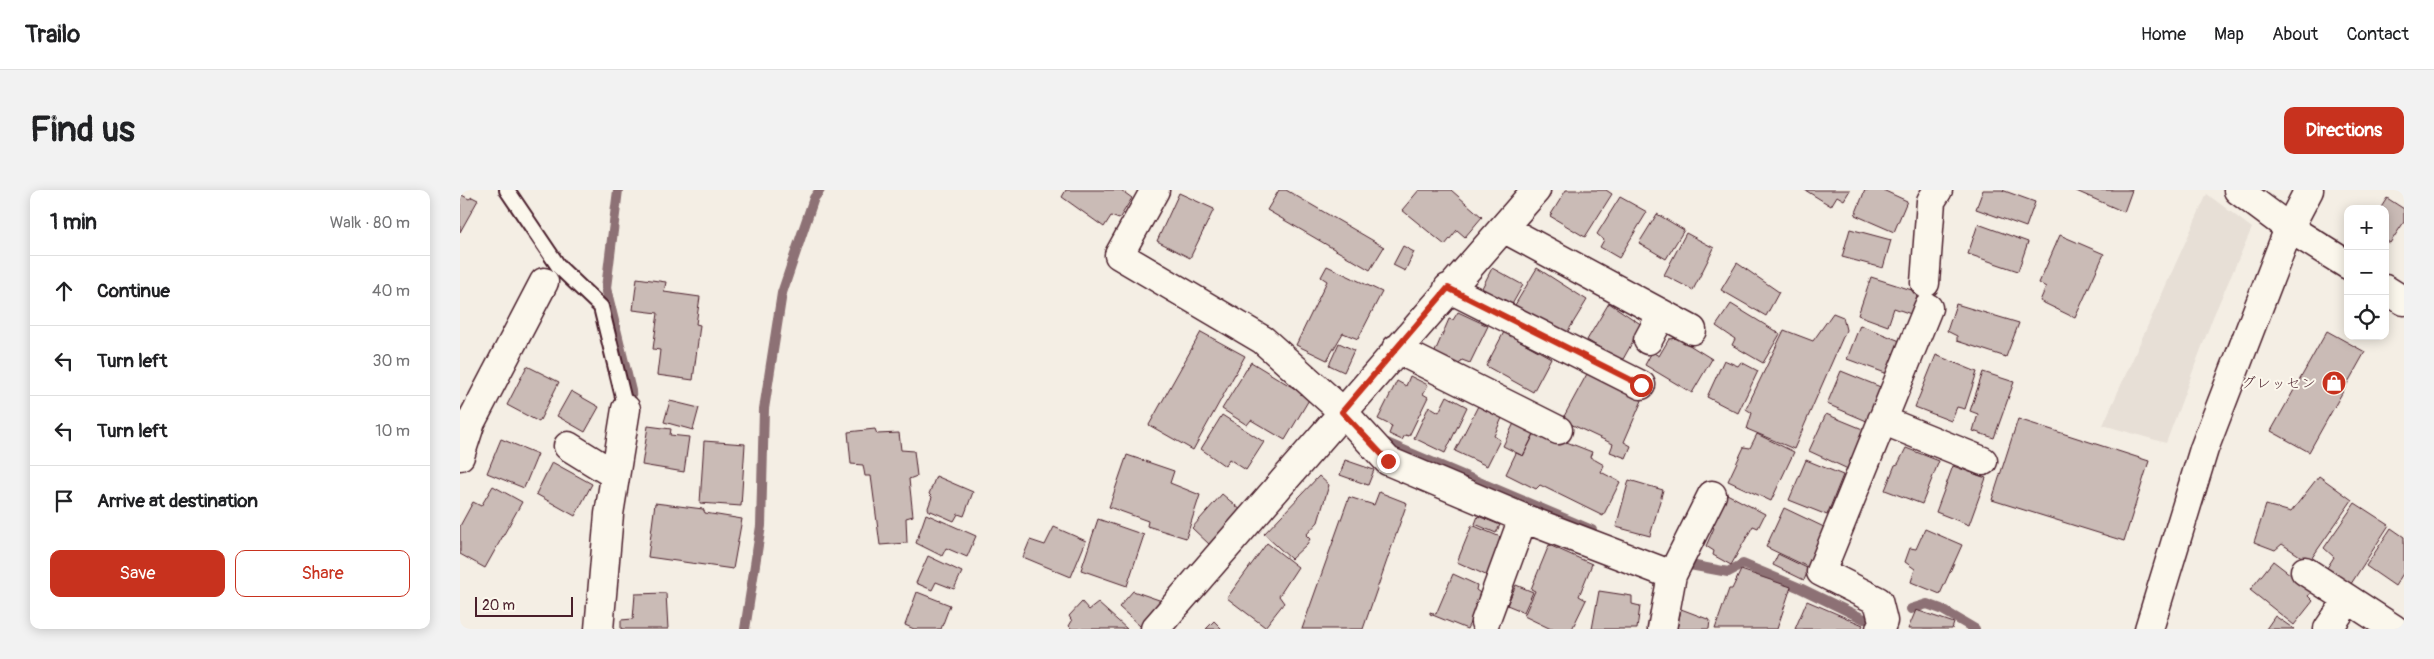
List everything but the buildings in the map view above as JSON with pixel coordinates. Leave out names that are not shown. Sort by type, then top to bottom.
[{"type":"street","points":[[1155,190],[1119,255],[1263,340],[1342,412],[1388,461],[1523,518],[1672,575]]},
{"type":"street","points":[[1155,629],[1448,288],[1536,190]]},
{"type":"street","points":[[1881,620],[1878,601],[1821,572],[1882,420],[1927,295],[1931,201],[1938,190]]},
{"type":"street","points":[[2238,190],[2289,228],[2344,263]]},
{"type":"street","points":[[2149,629],[2204,449],[2289,228],[2309,190]]},
{"type":"street","points":[[1503,228],[1692,330]]},
{"type":"street","points":[[460,456],[471,422],[544,282]]},
{"type":"street","points":[[1448,288],[1641,385]]},
{"type":"street","points":[[2389,292],[2404,301]]},
{"type":"street","points":[[1648,340],[1662,314]]},
{"type":"street","points":[[1396,349],[1558,430]]},
{"type":"street","points":[[599,629],[609,514],[626,409]]},
{"type":"street","points":[[1882,420],[1983,461]]},
{"type":"street","points":[[568,446],[616,475]]},
{"type":"street","points":[[1662,629],[1672,575],[1712,495]]},
{"type":"street","points":[[1485,622],[1523,518]]},
{"type":"street","points":[[2305,571],[2394,629]]},
{"type":"street","points":[[2328,629],[2348,600]]},
{"type":"lane","points":[[507,190],[559,267],[601,307],[626,409]]},
{"type":"shaded area","points":[[2207,194],[2252,228],[2213,317],[2166,443],[2103,425]]},
{"type":"waterway","points":[[618,190],[606,288],[631,391],[632,409]]},
{"type":"waterway","points":[[745,629],[761,526],[764,409],[782,293],[814,198],[820,190]]},
{"type":"waterway","points":[[1380,440],[1592,530]]},
{"type":"waterway","points":[[1690,565],[1728,572],[1743,564],[1800,588],[1864,619]]},
{"type":"waterway","points":[[1911,609],[1927,604],[1941,609],[1975,629]]},
{"type":"place","name":"グレッセン","points":[[2334,383]]},
{"type":"route","points":[[1388,461],[1342,412],[1448,288],[1641,385]]}]
